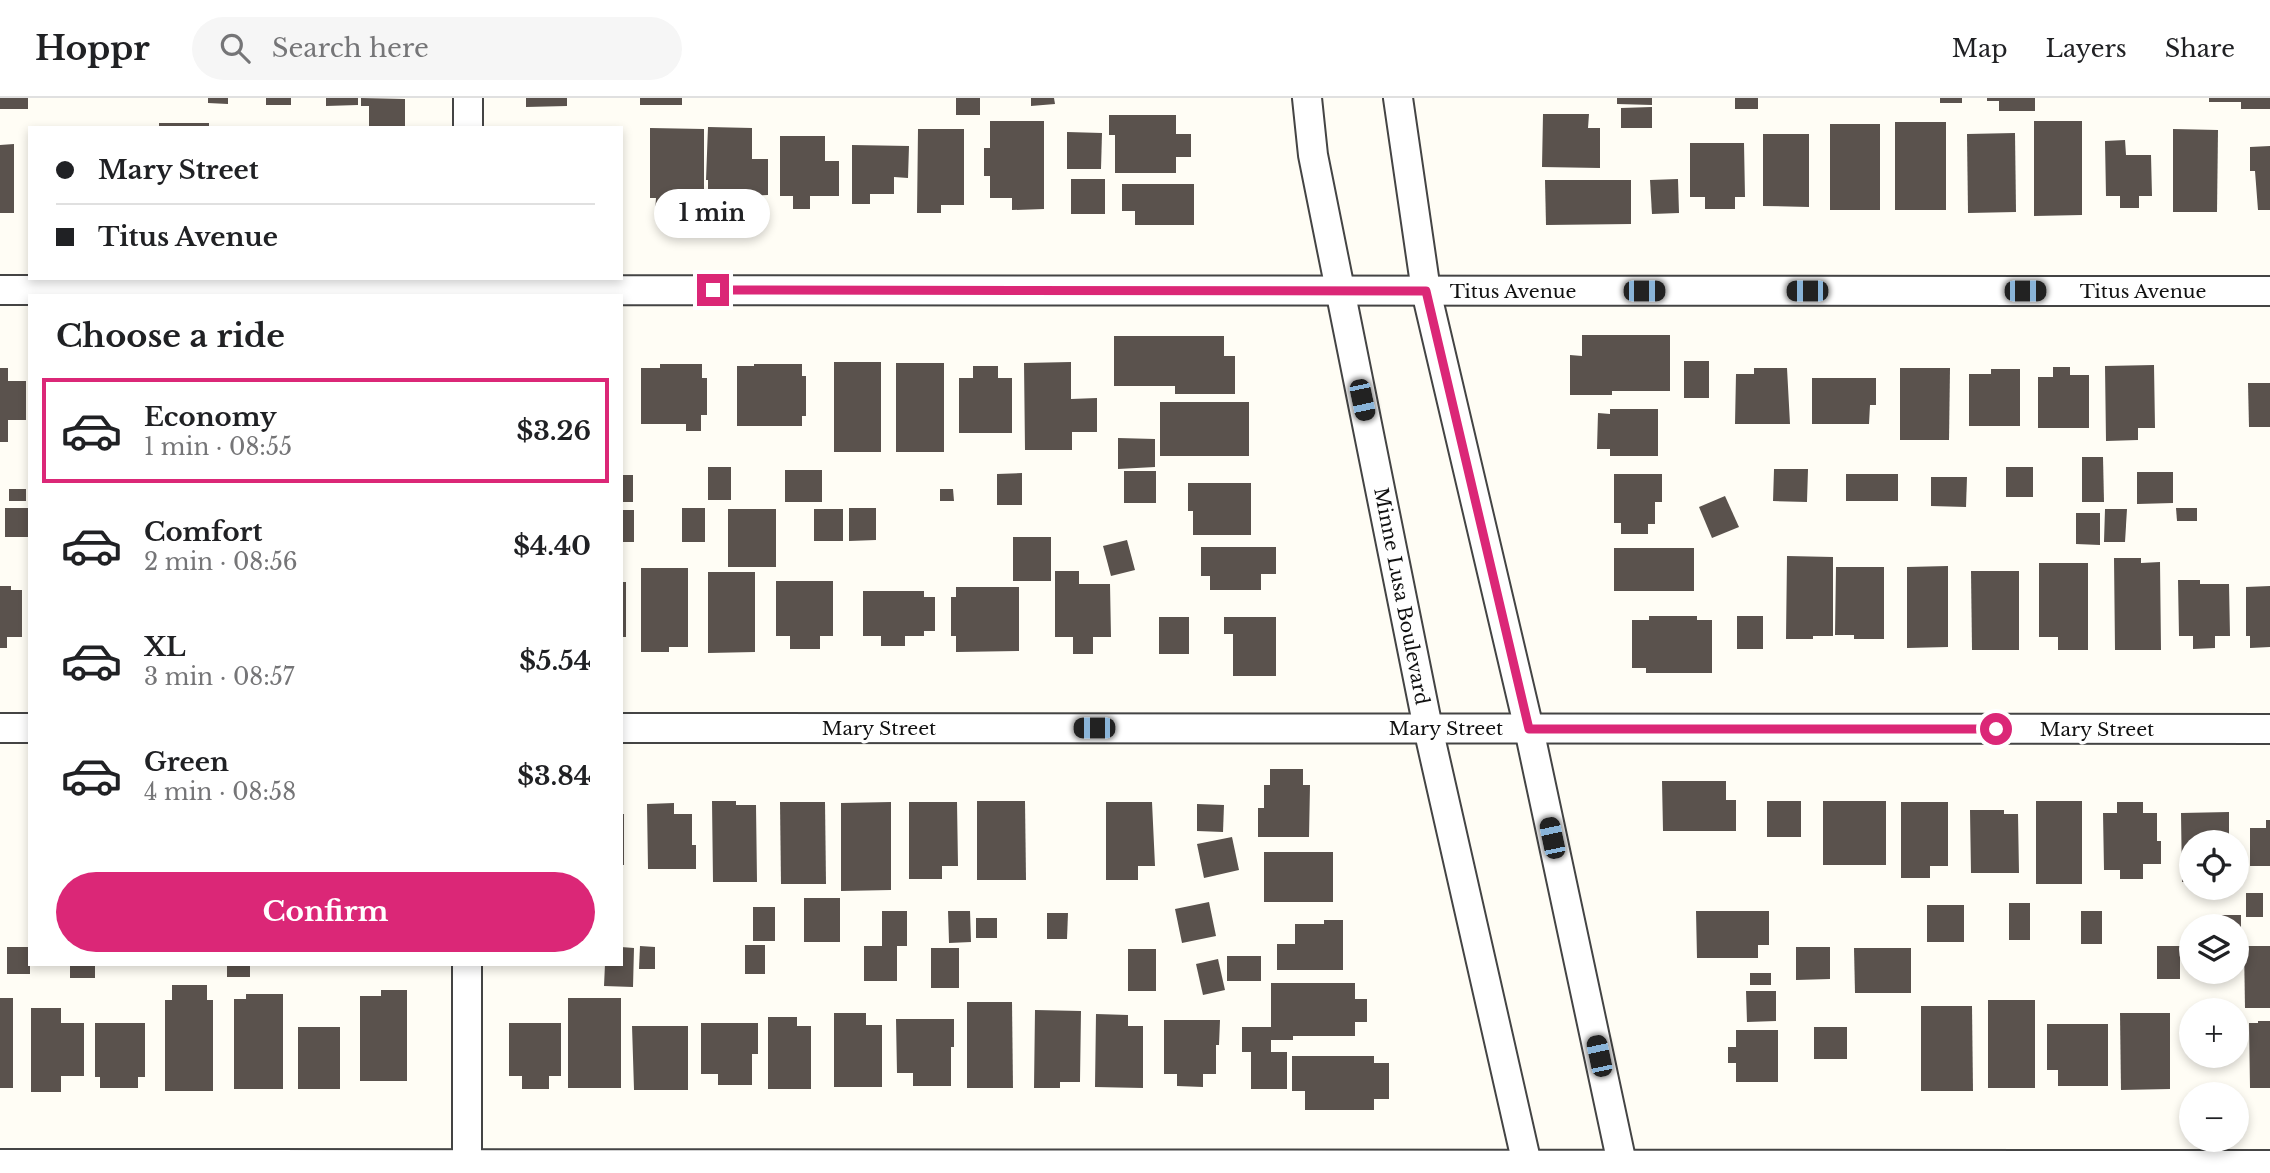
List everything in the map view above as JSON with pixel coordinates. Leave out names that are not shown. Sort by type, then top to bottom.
[{"type":"street","points":[[468,98],[468,126]]},
{"type":"street","name":"Minne Lusa Boulevard","points":[[1307,98],[1313,155],[1428,728],[1528,1168]]},
{"type":"street","points":[[1398,98],[1426,291],[1529,729],[1623,1169]]},
{"type":"street","name":"Titus Avenue","points":[[0,290],[468,288],[2270,291]]},
{"type":"street","points":[[0,728],[28,728]]},
{"type":"street","name":"Mary Street","points":[[623,728],[2270,729]]},
{"type":"street","points":[[467,966],[467,1170]]},
{"type":"street","points":[[0,1164],[467,1170],[1623,1169],[2270,1165]]},
{"type":"building","points":[[0,98],[28,98],[28,109],[0,109]]},
{"type":"building","points":[[208,98],[228,98],[228,104],[208,103]]},
{"type":"building","points":[[266,98],[291,98],[291,105],[266,105]]},
{"type":"building","points":[[326,98],[358,98],[358,105],[326,106]]},
{"type":"building","points":[[361,98],[405,99],[405,126],[369,126],[369,106],[361,106]]},
{"type":"building","points":[[526,98],[567,98],[567,106],[526,107]]},
{"type":"building","points":[[640,98],[682,98],[682,105],[640,105]]},
{"type":"building","points":[[956,98],[980,98],[980,115],[956,115]]},
{"type":"building","points":[[1031,98],[1054,98],[1055,104],[1031,106]]},
{"type":"building","points":[[1617,98],[1652,98],[1652,105],[1617,104]]},
{"type":"building","points":[[1735,98],[1758,98],[1758,109],[1735,109]]},
{"type":"building","points":[[1940,98],[1962,98],[1962,103],[1940,103]]},
{"type":"building","points":[[1987,98],[2035,98],[2035,111],[1999,111],[1999,101],[1987,101]]},
{"type":"building","points":[[2209,98],[2270,98],[2270,109],[2241,109],[2241,102],[2209,102]]},
{"type":"building","points":[[1652,107],[1652,128],[1621,128],[1621,108]]},
{"type":"building","points":[[1543,114],[1589,114],[1588,128],[1600,128],[1600,168],[1542,167]]},
{"type":"building","points":[[1109,115],[1176,115],[1176,134],[1191,134],[1191,157],[1176,157],[1176,173],[1115,173],[1115,135],[1109,135]]},
{"type":"building","points":[[990,121],[1044,121],[1044,209],[1012,210],[1012,198],[990,198],[990,176],[984,176],[984,148],[990,148]]},
{"type":"building","points":[[2034,121],[2082,121],[2082,215],[2034,216]]},
{"type":"building","points":[[1895,122],[1946,122],[1946,210],[1895,210]]},
{"type":"building","points":[[159,123],[209,123],[209,126],[159,126]]},
{"type":"building","points":[[1830,124],[1880,124],[1880,210],[1830,210]]},
{"type":"building","points":[[708,127],[752,128],[752,159],[768,159],[768,195],[732,197],[732,210],[708,210]]},
{"type":"building","points":[[650,128],[704,129],[704,196],[698,196],[698,211],[655,211],[656,198],[650,198]]},
{"type":"building","points":[[918,129],[964,129],[964,205],[941,205],[941,213],[917,213]]},
{"type":"building","points":[[2173,129],[2218,130],[2217,212],[2173,212]]},
{"type":"building","points":[[1067,132],[1102,133],[1101,169],[1067,169]]},
{"type":"building","points":[[2015,133],[2016,212],[1968,213],[1967,134]]},
{"type":"building","points":[[1763,134],[1809,134],[1809,207],[1763,206]]},
{"type":"building","points":[[780,136],[825,136],[825,161],[839,161],[839,196],[810,196],[810,209],[793,209],[793,196],[780,196]]},
{"type":"building","points":[[2125,140],[2126,155],[2151,155],[2152,196],[2139,196],[2139,208],[2120,208],[2120,196],[2106,196],[2105,141]]},
{"type":"building","points":[[1690,143],[1744,143],[1745,197],[1735,197],[1735,209],[1705,209],[1705,197],[1690,197]]},
{"type":"building","points":[[14,144],[14,213],[0,213],[0,145]]},
{"type":"building","points":[[852,145],[909,146],[908,178],[894,177],[894,194],[870,194],[870,204],[852,204]]},
{"type":"building","points":[[2270,146],[2270,210],[2258,210],[2255,171],[2250,171],[2250,147]]},
{"type":"building","points":[[1071,179],[1105,179],[1105,214],[1071,214]]},
{"type":"building","points":[[1678,179],[1679,213],[1652,214],[1650,180]]},
{"type":"building","points":[[1545,180],[1631,180],[1631,224],[1546,225]]},
{"type":"building","points":[[1122,184],[1194,184],[1194,225],[1135,225],[1135,211],[1122,211]]},
{"type":"building","points":[[1582,335],[1670,335],[1670,391],[1612,391],[1612,395],[1570,395],[1570,355],[1582,356]]},
{"type":"building","points":[[1114,336],[1224,336],[1224,356],[1235,356],[1235,394],[1175,394],[1175,386],[1114,386]]},
{"type":"building","points":[[1684,361],[1709,361],[1709,398],[1684,398]]},
{"type":"building","points":[[834,362],[881,362],[881,452],[834,452]]},
{"type":"building","points":[[1071,362],[1071,399],[1097,398],[1097,432],[1072,432],[1072,450],[1025,450],[1024,363]]},
{"type":"building","points":[[896,363],[944,363],[944,452],[896,452]]},
{"type":"building","points":[[660,364],[702,364],[702,378],[707,378],[707,415],[701,415],[701,431],[686,431],[686,424],[641,424],[641,368],[660,368]]},
{"type":"building","points":[[802,364],[802,376],[806,376],[806,416],[802,416],[802,426],[737,426],[737,366]]},
{"type":"building","points":[[2154,365],[2155,428],[2138,428],[2138,440],[2106,441],[2105,366]]},
{"type":"building","points":[[973,366],[998,366],[998,378],[1012,378],[1012,433],[959,433],[959,378],[973,378]]},
{"type":"building","points":[[2053,367],[2070,367],[2070,375],[2089,375],[2089,428],[2038,428],[2038,377],[2053,377]]},
{"type":"building","points":[[0,368],[8,368],[8,381],[26,381],[26,420],[8,420],[8,442],[0,442]]},
{"type":"building","points":[[1754,368],[1787,368],[1790,424],[1735,424],[1736,374],[1754,374]]},
{"type":"building","points":[[1900,368],[1950,368],[1949,440],[1900,440]]},
{"type":"building","points":[[1991,369],[2020,369],[2020,426],[1969,426],[1969,374],[1991,374]]},
{"type":"building","points":[[1812,378],[1876,378],[1876,405],[1870,405],[1869,424],[1812,424]]},
{"type":"building","points":[[2248,383],[2270,383],[2270,427],[2249,427]]},
{"type":"building","points":[[1160,402],[1249,402],[1249,456],[1160,456]]},
{"type":"building","points":[[1610,409],[1658,409],[1658,456],[1610,456],[1610,449],[1597,449],[1598,413],[1610,414]]},
{"type":"building","points":[[1118,438],[1155,439],[1155,467],[1118,469]]},
{"type":"building","points":[[2082,457],[2103,457],[2104,502],[2082,502]]},
{"type":"building","points":[[708,467],[731,467],[731,500],[708,500]]},
{"type":"building","points":[[2006,467],[2033,467],[2033,497],[2006,497]]},
{"type":"building","points":[[1774,469],[1808,469],[1807,502],[1773,501]]},
{"type":"building","points":[[785,470],[822,470],[822,502],[785,502]]},
{"type":"building","points":[[1124,471],[1156,471],[1156,503],[1124,503]]},
{"type":"building","points":[[2137,472],[2173,472],[2173,503],[2137,504]]},
{"type":"building","points":[[1022,473],[1022,505],[997,505],[997,474]]},
{"type":"building","points":[[1614,474],[1662,474],[1662,502],[1655,502],[1655,524],[1648,524],[1648,534],[1621,534],[1621,523],[1614,523]]},
{"type":"building","points":[[1846,474],[1898,474],[1898,501],[1846,501]]},
{"type":"building","points":[[623,475],[633,475],[633,502],[623,502]]},
{"type":"building","points":[[1931,477],[1967,477],[1966,507],[1931,506]]},
{"type":"building","points":[[1188,483],[1251,483],[1251,535],[1193,535],[1193,511],[1188,511]]},
{"type":"building","points":[[9,489],[26,489],[26,501],[9,501]]},
{"type":"building","points":[[940,489],[953,489],[954,501],[940,501]]},
{"type":"building","points":[[1725,496],[1739,527],[1712,538],[1699,507]]},
{"type":"building","points":[[5,508],[28,508],[28,537],[5,537]]},
{"type":"building","points":[[682,508],[705,508],[705,542],[682,542]]},
{"type":"building","points":[[849,508],[876,508],[876,540],[849,541]]},
{"type":"building","points":[[2176,508],[2197,508],[2197,521],[2177,521]]},
{"type":"building","points":[[728,509],[776,509],[776,567],[728,567]]},
{"type":"building","points":[[814,509],[843,509],[843,541],[814,541]]},
{"type":"building","points":[[2105,509],[2127,509],[2125,542],[2104,542]]},
{"type":"building","points":[[623,510],[634,510],[634,542],[623,542]]},
{"type":"building","points":[[2076,513],[2100,513],[2100,545],[2076,544]]},
{"type":"building","points":[[1013,537],[1051,537],[1051,581],[1013,581]]},
{"type":"building","points":[[1127,540],[1135,570],[1111,576],[1103,546]]},
{"type":"building","points":[[1201,547],[1276,547],[1276,574],[1261,574],[1261,590],[1210,590],[1210,576],[1201,576]]},
{"type":"building","points":[[1614,548],[1694,548],[1694,591],[1614,591]]},
{"type":"building","points":[[1787,556],[1833,557],[1833,636],[1786,639]]},
{"type":"building","points":[[2114,558],[2141,558],[2141,563],[2160,562],[2161,650],[2115,650]]},
{"type":"building","points":[[2039,563],[2088,563],[2088,650],[2058,650],[2058,637],[2039,637]]},
{"type":"building","points":[[1948,566],[1948,647],[1907,648],[1907,567]]},
{"type":"building","points":[[1836,567],[1884,567],[1884,639],[1854,639],[1854,635],[1835,635]]},
{"type":"building","points":[[641,568],[688,568],[688,647],[669,647],[669,652],[641,652]]},
{"type":"building","points":[[1055,571],[1079,571],[1079,584],[1110,584],[1111,637],[1093,637],[1093,654],[1073,654],[1073,637],[1055,637]]},
{"type":"building","points":[[1971,571],[2019,571],[2019,650],[1972,650]]},
{"type":"building","points":[[708,572],[755,572],[755,652],[708,653]]},
{"type":"building","points":[[2178,580],[2200,580],[2200,584],[2229,584],[2230,636],[2215,636],[2215,648],[2193,649],[2193,636],[2179,636]]},
{"type":"building","points":[[776,581],[833,581],[833,636],[820,636],[820,649],[790,649],[790,636],[776,636]]},
{"type":"building","points":[[623,582],[626,582],[626,637],[623,637]]},
{"type":"building","points":[[0,586],[22,590],[22,637],[7,637],[7,648],[0,648]]},
{"type":"building","points":[[2270,586],[2270,647],[2250,648],[2250,636],[2246,636],[2246,587]]},
{"type":"building","points":[[956,587],[1019,587],[1019,651],[956,652],[956,636],[951,636],[951,597],[956,597]]},
{"type":"building","points":[[863,591],[924,591],[924,597],[935,597],[935,631],[924,631],[924,636],[905,636],[905,646],[881,646],[881,636],[863,636]]},
{"type":"building","points":[[1649,616],[1697,616],[1697,620],[1712,620],[1712,673],[1646,673],[1646,668],[1632,668],[1632,620],[1649,620]]},
{"type":"building","points":[[1737,616],[1763,616],[1763,649],[1737,649]]},
{"type":"building","points":[[1159,617],[1189,617],[1189,654],[1159,654]]},
{"type":"building","points":[[1224,617],[1276,617],[1276,676],[1233,676],[1233,634],[1224,634]]},
{"type":"building","points":[[1270,769],[1303,769],[1303,785],[1310,785],[1309,837],[1258,837],[1258,808],[1264,808],[1264,785],[1270,785]]},
{"type":"building","points":[[1662,781],[1726,781],[1726,800],[1736,800],[1736,831],[1663,831]]},
{"type":"building","points":[[712,801],[736,801],[736,805],[756,805],[757,882],[713,882]]},
{"type":"building","points":[[977,801],[1025,801],[1026,880],[977,880]]},
{"type":"building","points":[[1767,801],[1801,801],[1801,837],[1767,837]]},
{"type":"building","points":[[1823,801],[1886,801],[1886,865],[1823,865]]},
{"type":"building","points":[[2036,801],[2082,801],[2082,884],[2036,884]]},
{"type":"building","points":[[780,802],[825,802],[826,884],[781,884]]},
{"type":"building","points":[[891,802],[891,890],[841,891],[841,803]]},
{"type":"building","points":[[909,802],[957,802],[958,866],[942,866],[942,879],[909,879]]},
{"type":"building","points":[[1106,802],[1152,802],[1155,866],[1138,866],[1138,880],[1106,880]]},
{"type":"building","points":[[1901,802],[1948,802],[1948,866],[1930,866],[1930,878],[1901,878]]},
{"type":"building","points":[[2117,802],[2143,802],[2143,813],[2157,813],[2157,841],[2161,841],[2161,864],[2143,864],[2143,879],[2120,879],[2120,870],[2104,870],[2103,813],[2117,813]]},
{"type":"building","points":[[674,803],[674,814],[692,814],[692,845],[696,845],[696,869],[648,869],[647,804]]},
{"type":"building","points":[[1197,804],[1224,805],[1223,832],[1197,831]]},
{"type":"building","points":[[1970,810],[2004,810],[2004,814],[2018,814],[2019,873],[1971,873]]},
{"type":"building","points":[[2229,812],[2229,830],[2181,830],[2181,813]]},
{"type":"building","points":[[623,814],[624,814],[623,865]]},
{"type":"building","points":[[2266,820],[2270,820],[2270,866],[2250,866],[2250,828],[2266,828]]},
{"type":"building","points":[[1232,837],[1239,870],[1204,878],[1197,844]]},
{"type":"building","points":[[1264,852],[1333,852],[1333,902],[1264,902]]},
{"type":"building","points":[[2249,893],[2263,893],[2263,917],[2249,917],[2249,914],[2246,914]]},
{"type":"building","points":[[804,898],[840,898],[840,942],[804,942]]},
{"type":"building","points":[[1209,902],[1216,936],[1182,943],[1175,909]]},
{"type":"building","points":[[2009,903],[2030,903],[2030,940],[2009,940]]},
{"type":"building","points":[[1927,905],[1964,905],[1964,942],[1927,942]]},
{"type":"building","points":[[753,907],[775,907],[775,941],[753,941]]},
{"type":"building","points":[[882,911],[907,911],[907,946],[897,946],[897,981],[864,981],[864,946],[882,946]]},
{"type":"building","points":[[948,911],[970,911],[971,942],[949,943]]},
{"type":"building","points":[[1696,911],[1769,911],[1769,945],[1758,945],[1758,958],[1697,958]]},
{"type":"building","points":[[2081,911],[2102,911],[2102,944],[2081,944]]},
{"type":"building","points":[[1047,913],[1068,913],[1067,939],[1047,939]]},
{"type":"building","points":[[976,918],[997,918],[997,938],[976,938]]},
{"type":"building","points":[[1324,920],[1343,920],[1343,970],[1277,970],[1277,944],[1295,944],[1295,924],[1324,924]]},
{"type":"building","points":[[745,945],[765,945],[765,974],[745,974]]},
{"type":"building","points":[[640,946],[655,947],[655,969],[639,969]]},
{"type":"building","points":[[2157,946],[2179,946],[2179,979],[2157,979]]},
{"type":"building","points":[[2249,946],[2270,946],[2270,1008],[2249,1008],[2249,998],[2245,998],[2245,984],[2249,984]]},
{"type":"building","points":[[7,947],[28,947],[30,974],[7,974]]},
{"type":"building","points":[[623,947],[634,948],[633,987],[604,986],[605,966],[623,966]]},
{"type":"building","points":[[1796,947],[1830,947],[1830,979],[1796,980]]},
{"type":"building","points":[[931,948],[959,948],[959,988],[931,988]]},
{"type":"building","points":[[1854,948],[1911,948],[1911,993],[1855,993]]},
{"type":"building","points":[[1128,949],[1156,949],[1156,991],[1128,991]]},
{"type":"building","points":[[1227,956],[1261,956],[1261,981],[1227,981]]},
{"type":"building","points":[[1218,959],[1225,990],[1203,995],[1196,964]]},
{"type":"building","points":[[70,966],[95,966],[95,978],[70,978]]},
{"type":"building","points":[[227,966],[250,966],[250,977],[227,977]]},
{"type":"building","points":[[1750,973],[1771,973],[1771,985],[1750,985]]},
{"type":"building","points":[[1271,983],[1355,983],[1355,999],[1367,999],[1367,1022],[1355,1022],[1355,1036],[1293,1036],[1293,1040],[1271,1040],[1271,1052],[1287,1052],[1287,1089],[1251,1089],[1251,1052],[1242,1052],[1242,1027],[1271,1027]]},
{"type":"building","points":[[172,985],[207,985],[207,1000],[213,1000],[213,1091],[165,1091],[165,1000],[172,1000]]},
{"type":"building","points":[[381,990],[407,990],[407,1081],[360,1081],[360,996],[381,996]]},
{"type":"building","points":[[1746,991],[1776,991],[1776,1021],[1747,1022]]},
{"type":"building","points":[[246,994],[283,994],[283,1089],[234,1089],[234,999],[246,999]]},
{"type":"building","points":[[0,998],[13,998],[13,1088],[0,1088]]},
{"type":"building","points":[[568,998],[621,998],[621,1088],[568,1088]]},
{"type":"building","points":[[1988,1000],[2035,1000],[2035,1088],[1988,1088]]},
{"type":"building","points":[[967,1002],[1012,1002],[1013,1088],[967,1088]]},
{"type":"building","points":[[1921,1006],[1972,1006],[1973,1091],[1921,1091]]},
{"type":"building","points":[[31,1008],[61,1008],[61,1023],[84,1023],[84,1076],[61,1076],[61,1092],[31,1092]]},
{"type":"building","points":[[1035,1010],[1081,1011],[1080,1082],[1060,1082],[1060,1088],[1034,1088]]},
{"type":"building","points":[[834,1013],[866,1013],[866,1025],[882,1025],[882,1087],[834,1087]]},
{"type":"building","points":[[2120,1013],[2170,1013],[2170,1089],[2121,1090]]},
{"type":"building","points":[[1096,1014],[1128,1015],[1128,1026],[1143,1026],[1143,1088],[1095,1087]]},
{"type":"building","points":[[768,1017],[797,1017],[797,1026],[811,1026],[811,1089],[768,1089]]},
{"type":"building","points":[[896,1019],[954,1019],[951,1086],[913,1086],[913,1073],[897,1073]]},
{"type":"building","points":[[1164,1020],[1220,1020],[1219,1045],[1216,1045],[1216,1074],[1203,1074],[1203,1087],[1177,1086],[1177,1074],[1164,1074]]},
{"type":"building","points":[[2270,1021],[2270,1088],[2250,1088],[2249,1023]]},
{"type":"building","points":[[95,1023],[145,1023],[145,1077],[138,1077],[138,1088],[100,1088],[100,1077],[95,1077]]},
{"type":"building","points":[[509,1023],[561,1023],[561,1076],[549,1076],[549,1089],[522,1089],[522,1076],[509,1076]]},
{"type":"building","points":[[701,1023],[758,1023],[758,1054],[752,1054],[752,1085],[718,1085],[718,1074],[701,1074]]},
{"type":"building","points":[[2047,1024],[2108,1024],[2108,1086],[2058,1086],[2058,1070],[2047,1070]]},
{"type":"building","points":[[632,1026],[688,1026],[688,1090],[634,1090]]},
{"type":"building","points":[[298,1027],[340,1027],[340,1089],[298,1089]]},
{"type":"building","points":[[1814,1027],[1847,1027],[1847,1059],[1814,1059]]},
{"type":"building","points":[[1736,1030],[1778,1030],[1778,1082],[1736,1082],[1736,1063],[1728,1063],[1728,1047],[1736,1047]]},
{"type":"building","points":[[1292,1056],[1374,1056],[1374,1063],[1389,1063],[1389,1099],[1374,1099],[1374,1110],[1305,1110],[1305,1091],[1292,1091]]},
{"type":"route","points":[[713,290],[1426,291],[1529,729],[1996,729]]}]
